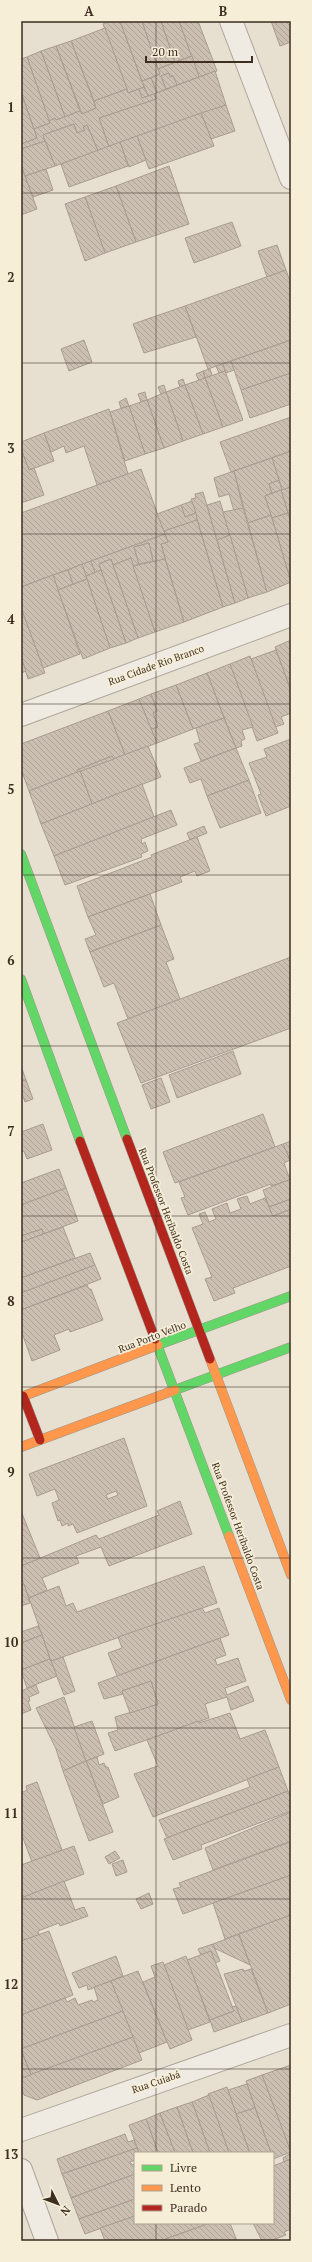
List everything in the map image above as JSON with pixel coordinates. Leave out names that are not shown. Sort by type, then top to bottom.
[{"type":"main road","name":"Rua Professor Heribaldo Costa","points":[[21,854],[110,1099],[217,1374],[291,1575]]},
{"type":"main road","name":"Rua Professor Heribaldo Costa","points":[[21,979],[78,1136],[291,1700]]},
{"type":"main road","name":"Rua Porto Velho","points":[[22,1397],[291,1296]]},
{"type":"main road","points":[[21,1447],[291,1347]]},
{"type":"main road","points":[[22,1397],[40,1440]]},
{"type":"street","points":[[231,21],[291,178]]},
{"type":"street","name":"Rua Cidade Rio Branco","points":[[21,715],[291,615]]},
{"type":"street","name":"Rua Cuiabá","points":[[21,2130],[291,2034]]},
{"type":"street","points":[[21,2170],[47,2241]]},
{"type":"building","points":[[110,21],[120,21],[144,87],[128,93],[103,24]]},
{"type":"building","points":[[120,21],[142,21],[160,74],[142,81]]},
{"type":"building","points":[[142,21],[161,21],[175,62],[158,69]]},
{"type":"building","points":[[161,21],[179,21],[192,56],[175,62]]},
{"type":"building","points":[[179,21],[198,21],[217,71],[199,77]]},
{"type":"building","points":[[271,21],[291,21],[291,42],[280,46]]},
{"type":"building","points":[[105,28],[127,89],[94,101],[71,41]]},
{"type":"building","points":[[71,41],[96,108],[82,114],[56,46]]},
{"type":"building","points":[[56,46],[80,111],[65,117],[41,51]]},
{"type":"building","points":[[41,51],[65,117],[56,120],[55,118],[49,121],[27,57]]},
{"type":"building","points":[[192,56],[199,77],[177,85],[173,76],[170,77],[169,73],[161,76],[166,89],[157,93],[151,78],[160,74],[158,69]]},
{"type":"building","points":[[27,57],[50,123],[34,129],[21,92],[21,59]]},
{"type":"building","points":[[215,71],[226,105],[109,147],[99,118],[156,99],[154,94]]},
{"type":"building","points":[[169,73],[170,77],[173,76],[177,85],[166,89],[161,76]]},
{"type":"building","points":[[151,78],[157,93],[148,96],[142,81]]},
{"type":"building","points":[[144,87],[148,96],[142,98],[139,89]]},
{"type":"building","points":[[127,89],[128,93],[139,89],[142,98],[154,94],[156,99],[99,118],[109,147],[98,151],[87,125],[83,127],[85,130],[77,133],[74,124],[43,135],[45,141],[21,149],[21,144],[37,138],[34,129],[50,123],[49,121],[55,118],[56,120],[80,111],[82,114],[96,108],[94,101]]},
{"type":"building","points":[[21,92],[37,138],[21,144]]},
{"type":"building","points":[[226,105],[235,131],[211,139],[201,113]]},
{"type":"building","points":[[201,113],[214,146],[149,169],[137,136]]},
{"type":"building","points":[[74,124],[77,133],[85,130],[83,127],[87,125],[98,151],[55,166],[43,135]]},
{"type":"building","points":[[137,136],[146,160],[129,167],[120,142]]},
{"type":"building","points":[[45,141],[55,166],[25,176],[21,165],[21,149]]},
{"type":"building","points":[[120,142],[128,166],[69,187],[61,164]]},
{"type":"building","points":[[21,165],[37,209],[21,215]]},
{"type":"building","points":[[169,166],[189,224],[136,242],[116,186]]},
{"type":"building","points":[[46,169],[53,190],[33,197],[25,176]]},
{"type":"building","points":[[116,186],[136,242],[105,253],[85,197]]},
{"type":"building","points":[[85,197],[105,253],[85,261],[65,204]]},
{"type":"building","points":[[232,222],[241,246],[194,263],[185,238]]},
{"type":"building","points":[[277,245],[286,270],[267,277],[258,251]]},
{"type":"building","points":[[286,270],[291,284],[291,340],[208,369],[185,306]]},
{"type":"building","points":[[185,306],[196,337],[144,353],[133,324]]},
{"type":"building","points":[[84,340],[92,362],[69,371],[61,349]]},
{"type":"building","points":[[291,340],[291,373],[241,390],[231,361]]},
{"type":"building","points":[[231,361],[234,370],[226,373],[223,364]]},
{"type":"building","points":[[223,364],[225,371],[219,373],[216,366]]},
{"type":"building","points":[[210,369],[212,375],[205,378],[203,371]]},
{"type":"building","points":[[203,371],[205,378],[199,381],[196,374]]},
{"type":"building","points":[[225,371],[243,420],[223,427],[205,378]]},
{"type":"building","points":[[291,373],[291,404],[250,418],[241,390]]},
{"type":"building","points":[[205,378],[223,427],[203,434],[185,385]]},
{"type":"building","points":[[183,379],[185,385],[180,387],[178,381]]},
{"type":"building","points":[[164,385],[166,392],[161,394],[158,387]]},
{"type":"building","points":[[185,385],[203,434],[183,441],[166,392]]},
{"type":"building","points":[[145,392],[147,400],[141,402],[138,394]]},
{"type":"building","points":[[166,392],[183,441],[164,448],[147,400]]},
{"type":"building","points":[[126,398],[129,406],[121,408],[119,402]]},
{"type":"building","points":[[147,400],[164,448],[145,454],[129,406]]},
{"type":"building","points":[[129,406],[145,454],[125,461],[110,412]]},
{"type":"building","points":[[109,409],[128,474],[97,485],[84,446],[66,453],[64,446],[51,452],[44,433]]},
{"type":"building","points":[[291,417],[291,451],[231,472],[220,442]]},
{"type":"building","points":[[44,433],[54,461],[29,470],[21,449],[21,442]]},
{"type":"building","points":[[21,449],[29,470],[34,468],[44,495],[21,503]]},
{"type":"building","points":[[291,451],[291,487],[282,490],[272,458]]},
{"type":"building","points":[[272,458],[279,480],[269,484],[272,493],[265,496],[271,515],[248,523],[234,471]]},
{"type":"building","points":[[141,469],[165,534],[21,587],[21,513]]},
{"type":"building","points":[[234,471],[243,508],[234,511],[229,494],[219,497],[214,478]]},
{"type":"building","points":[[279,480],[282,490],[272,493],[269,484]]},
{"type":"building","points":[[291,487],[291,522],[281,490]]},
{"type":"building","points":[[281,490],[288,513],[272,518],[265,496]]},
{"type":"building","points":[[203,492],[235,603],[223,607],[191,499],[196,498],[195,494]]},
{"type":"building","points":[[192,501],[196,513],[185,517],[181,505]]},
{"type":"building","points":[[220,501],[230,535],[217,540],[207,505]]},
{"type":"building","points":[[181,505],[185,517],[196,513],[197,520],[164,531],[157,514]]},
{"type":"building","points":[[243,508],[267,592],[248,598],[223,512]]},
{"type":"building","points":[[288,513],[291,522],[291,582],[272,518]]},
{"type":"building","points":[[271,515],[291,582],[267,592],[248,523]]},
{"type":"building","points":[[197,520],[223,607],[184,622],[161,544],[168,542],[164,531]]},
{"type":"building","points":[[165,534],[168,542],[161,544],[165,559],[155,562],[153,561],[149,543],[134,547],[139,564],[133,566],[131,558],[113,565],[111,559],[99,564],[101,570],[95,573],[91,561]]},
{"type":"building","points":[[230,535],[248,598],[235,603],[217,540]]},
{"type":"building","points":[[149,543],[153,561],[139,564],[134,547]]},
{"type":"building","points":[[131,558],[155,632],[138,638],[113,565]]},
{"type":"building","points":[[111,559],[138,638],[126,643],[99,564]]},
{"type":"building","points":[[165,559],[184,622],[155,632],[133,566]]},
{"type":"building","points":[[91,561],[95,573],[86,576],[82,564]]},
{"type":"building","points":[[82,564],[87,579],[73,584],[68,570]]},
{"type":"building","points":[[68,570],[73,584],[58,590],[53,575]]},
{"type":"building","points":[[101,570],[126,643],[110,648],[86,576]]},
{"type":"building","points":[[53,575],[80,654],[43,668],[21,608],[21,587]]},
{"type":"building","points":[[87,579],[110,648],[83,659],[58,590]]},
{"type":"building","points":[[21,608],[45,673],[28,679],[21,657]]},
{"type":"building","points":[[291,640],[291,691],[275,647]]},
{"type":"building","points":[[276,650],[291,691],[291,713],[281,717],[284,724],[275,727],[251,659]]},
{"type":"building","points":[[250,656],[278,733],[257,741],[230,664]]},
{"type":"building","points":[[21,657],[26,671],[21,673]]},
{"type":"building","points":[[230,664],[253,727],[242,730],[245,739],[241,741],[242,746],[236,748],[207,673]]},
{"type":"building","points":[[207,673],[224,718],[193,729],[176,685]]},
{"type":"building","points":[[176,685],[193,729],[157,743],[151,729],[158,727],[153,713],[157,711],[151,694]]},
{"type":"building","points":[[151,694],[157,711],[153,713],[158,727],[151,729],[139,699]]},
{"type":"building","points":[[139,699],[157,743],[125,755],[108,711]]},
{"type":"building","points":[[108,711],[125,755],[114,759],[112,756],[77,770],[78,772],[29,791],[21,769],[21,744]]},
{"type":"building","points":[[224,718],[236,748],[201,761],[194,744],[200,742],[196,728]]},
{"type":"building","points":[[291,739],[291,806],[266,816],[258,795],[261,794],[249,763],[267,757],[264,749]]},
{"type":"building","points":[[148,746],[161,777],[92,804],[80,771]]},
{"type":"building","points":[[236,748],[249,780],[207,796],[201,779],[190,783],[184,768]]},
{"type":"building","points":[[112,756],[114,759],[78,772],[77,770]]},
{"type":"building","points":[[80,771],[92,804],[41,824],[29,791]]},
{"type":"building","points":[[249,780],[261,813],[220,828],[207,796]]},
{"type":"building","points":[[142,784],[154,817],[54,856],[41,824]]},
{"type":"building","points":[[171,810],[177,825],[141,839],[142,844],[145,842],[148,851],[141,854],[142,857],[65,885],[54,856]]},
{"type":"building","points":[[204,826],[207,833],[190,840],[187,833]]},
{"type":"building","points":[[197,837],[210,871],[197,876],[195,871],[180,877],[182,882],[88,917],[77,886],[152,857],[151,855]]},
{"type":"building","points":[[150,894],[161,925],[90,952],[85,939],[96,935],[88,917]]},
{"type":"building","points":[[161,925],[174,959],[166,962],[180,999],[128,1019],[114,983],[104,987],[90,952]]},
{"type":"building","points":[[291,957],[291,1028],[141,1083],[117,1023]]},
{"type":"building","points":[[233,1051],[241,1074],[177,1098],[169,1075]]},
{"type":"building","points":[[21,1066],[26,1080],[21,1081]]},
{"type":"building","points":[[161,1078],[170,1102],[151,1109],[142,1085]]},
{"type":"building","points":[[26,1080],[33,1099],[25,1102],[21,1091],[21,1081]]},
{"type":"building","points":[[263,1114],[275,1147],[175,1183],[163,1152]]},
{"type":"building","points":[[43,1124],[52,1150],[27,1159],[24,1151],[21,1152],[21,1132]]},
{"type":"building","points":[[291,1141],[291,1160],[290,1160],[283,1144]]},
{"type":"building","points":[[283,1144],[290,1160],[284,1163],[290,1180],[271,1186],[271,1184],[188,1215],[181,1198],[185,1197],[179,1182]]},
{"type":"building","points":[[59,1169],[66,1188],[21,1205],[21,1183]]},
{"type":"building","points":[[291,1179],[291,1199],[269,1207],[263,1190]]},
{"type":"building","points":[[66,1188],[78,1221],[43,1234],[42,1229],[21,1236],[21,1205]]},
{"type":"building","points":[[247,1196],[250,1204],[265,1198],[273,1216],[291,1209],[291,1266],[233,1288],[235,1293],[214,1301],[205,1279],[212,1277],[192,1228],[203,1224],[199,1214],[205,1212],[209,1222],[216,1219],[212,1209],[227,1203],[230,1213],[241,1209],[237,1199]]},
{"type":"building","points":[[291,1199],[291,1209],[273,1216],[269,1207]]},
{"type":"building","points":[[63,1227],[75,1258],[21,1278],[21,1242]]},
{"type":"building","points":[[42,1229],[43,1234],[21,1242],[21,1236]]},
{"type":"building","points":[[90,1253],[95,1265],[21,1293],[21,1278]]},
{"type":"building","points":[[95,1265],[101,1279],[21,1310],[21,1293]]},
{"type":"building","points":[[87,1285],[89,1289],[91,1289],[103,1320],[70,1332],[69,1329],[54,1335],[60,1350],[32,1361],[21,1330],[21,1310]]},
{"type":"building","points":[[124,1438],[147,1506],[77,1533],[73,1524],[68,1526],[68,1523],[62,1526],[60,1520],[58,1521],[52,1503],[59,1500],[55,1489],[37,1496],[29,1474]],"holes":[[[116,1491],[118,1495],[108,1499],[106,1495]]]},
{"type":"building","points":[[180,1501],[192,1534],[109,1566],[101,1547],[76,1556],[79,1563],[42,1578],[47,1590],[29,1598],[21,1577],[21,1566],[96,1535],[99,1539],[159,1515],[157,1511]]},
{"type":"building","points":[[21,1511],[40,1558],[21,1566]]},
{"type":"building","points":[[204,1566],[217,1603],[51,1661],[29,1598],[59,1586],[66,1606],[73,1603],[77,1612]]},
{"type":"building","points":[[24,1584],[30,1603],[21,1606],[21,1585]]},
{"type":"building","points":[[202,1608],[205,1613],[219,1608],[229,1635],[117,1676],[108,1653],[122,1648],[118,1637]]},
{"type":"building","points":[[38,1626],[42,1635],[21,1643],[21,1632]]},
{"type":"building","points":[[42,1635],[50,1659],[21,1670],[21,1643]]},
{"type":"building","points":[[220,1638],[226,1655],[215,1659],[217,1665],[238,1658],[246,1681],[225,1688],[227,1695],[248,1686],[254,1701],[231,1710],[227,1697],[205,1704],[209,1718],[115,1751],[108,1733],[118,1730],[115,1717],[158,1704],[151,1681],[122,1691],[123,1694],[104,1699],[98,1683]]},
{"type":"building","points":[[63,1657],[75,1691],[64,1695],[51,1661]]},
{"type":"building","points":[[50,1659],[57,1676],[27,1688],[21,1670]]},
{"type":"building","points":[[151,1681],[158,1704],[130,1713],[122,1691]]},
{"type":"building","points":[[36,1685],[39,1693],[29,1697],[30,1701],[28,1701],[31,1710],[21,1714],[21,1691]]},
{"type":"building","points":[[64,1697],[86,1761],[63,1771],[56,1749],[36,1708]]},
{"type":"building","points":[[230,1713],[240,1739],[265,1730],[279,1767],[153,1817],[134,1774],[158,1766],[147,1740],[198,1721],[199,1723]]},
{"type":"building","points":[[92,1721],[104,1754],[86,1761],[74,1727]]},
{"type":"building","points":[[97,1757],[99,1765],[104,1763],[106,1767],[108,1767],[119,1797],[103,1804],[86,1761]]},
{"type":"building","points":[[86,1761],[113,1832],[89,1841],[63,1771]]},
{"type":"building","points":[[279,1767],[288,1791],[167,1838],[159,1820],[250,1787],[247,1779]]},
{"type":"building","points":[[37,1782],[62,1850],[32,1862],[23,1838],[21,1838],[21,1793],[27,1790],[26,1786]]},
{"type":"building","points":[[288,1791],[291,1798],[291,1811],[201,1845],[202,1849],[173,1860],[164,1839]]},
{"type":"building","points":[[291,1812],[291,1841],[213,1870],[205,1848]]},
{"type":"building","points":[[290,1842],[291,1875],[183,1914],[173,1889],[181,1887],[179,1883]]},
{"type":"building","points":[[74,1846],[84,1874],[21,1898],[21,1865]]},
{"type":"building","points":[[115,1851],[120,1858],[109,1864],[105,1857]]},
{"type":"building","points":[[123,1860],[127,1872],[116,1876],[112,1864]]},
{"type":"building","points":[[291,1875],[291,1915],[225,1939],[213,1903]]},
{"type":"building","points":[[64,1881],[75,1910],[84,1907],[88,1916],[60,1926],[59,1923],[38,1931],[39,1935],[21,1941],[21,1898]]},
{"type":"building","points":[[149,1893],[153,1904],[141,1909],[136,1899]]},
{"type":"building","points":[[291,1915],[291,2004],[268,2013],[239,1934]]},
{"type":"building","points":[[49,1931],[73,1995],[21,2015],[21,1941]]},
{"type":"building","points":[[239,1934],[250,1965],[214,1948],[213,1944]]},
{"type":"building","points":[[213,1944],[220,1961],[215,1963],[211,1951],[201,1955],[198,1949]]},
{"type":"building","points":[[211,1951],[234,2011],[210,2020],[187,1960]]},
{"type":"building","points":[[116,1956],[123,1976],[88,1990],[87,1985],[79,1988],[72,1973]]},
{"type":"building","points":[[186,1956],[210,2022],[188,2030],[164,1965]]},
{"type":"building","points":[[163,1962],[192,2040],[170,2049],[143,1982],[155,1977],[151,1966]]},
{"type":"building","points":[[243,1969],[244,1971],[251,1969],[268,2013],[242,2022],[224,1974]]},
{"type":"building","points":[[138,1971],[167,2042],[139,2053],[111,1981]]},
{"type":"building","points":[[111,1981],[123,2011],[21,2049],[21,2015],[65,1998],[67,2002],[75,1998],[78,2005],[92,2000],[93,2002],[98,2000],[94,1987]]},
{"type":"building","points":[[236,2006],[242,2022],[214,2032],[210,2020],[234,2011],[232,2007]]},
{"type":"building","points":[[123,2011],[133,2037],[31,2075],[21,2049]]},
{"type":"building","points":[[133,2037],[142,2060],[37,2100],[24,2095],[21,2087],[21,2078]]},
{"type":"building","points":[[21,2050],[31,2075],[21,2078]]},
{"type":"building","points":[[291,2065],[291,2150],[290,2151],[262,2075]]},
{"type":"building","points":[[262,2075],[291,2152],[274,2159],[274,2152],[271,2152],[246,2081]]},
{"type":"building","points":[[247,2084],[255,2108],[236,2114],[228,2090]]},
{"type":"building","points":[[227,2087],[250,2152],[229,2152],[208,2094]]},
{"type":"building","points":[[209,2095],[229,2152],[210,2152],[192,2102]]},
{"type":"building","points":[[192,2102],[210,2152],[193,2152],[177,2107]]},
{"type":"building","points":[[177,2107],[193,2152],[175,2152],[160,2113]]},
{"type":"building","points":[[255,2108],[271,2152],[250,2152],[236,2114]]},
{"type":"building","points":[[160,2113],[175,2152],[158,2152],[146,2119]]},
{"type":"building","points":[[146,2119],[158,2152],[139,2152],[129,2125]]},
{"type":"building","points":[[125,2134],[128,2142],[134,2140],[137,2148],[62,2174],[57,2159]]},
{"type":"building","points":[[137,2148],[139,2152],[134,2152],[134,2160],[130,2162],[132,2165],[134,2164],[134,2174],[71,2198],[62,2174]]},
{"type":"building","points":[[291,2153],[291,2159],[284,2162],[283,2158]]},
{"type":"building","points":[[291,2159],[291,2229],[284,2232],[286,2235],[270,2241],[262,2241],[254,2224],[274,2224],[274,2166]]},
{"type":"building","points":[[134,2174],[134,2199],[79,2219],[71,2198]]},
{"type":"building","points":[[134,2199],[134,2216],[85,2234],[79,2219]]},
{"type":"building","points":[[134,2216],[134,2224],[207,2224],[160,2241],[105,2241],[100,2228]]},
{"type":"building","points":[[207,2224],[230,2224],[237,2241],[160,2241]]},
{"type":"traffic: fast","points":[[21,854],[127,1139]]},
{"type":"traffic: fast","points":[[21,979],[80,1141]]},
{"type":"traffic: fast","points":[[158,1345],[291,1296]]},
{"type":"traffic: fast","points":[[155,1339],[229,1536]]},
{"type":"traffic: fast","points":[[175,1390],[291,1347]]},
{"type":"traffic: slow","points":[[21,1397],[158,1345]]},
{"type":"traffic: slow","points":[[210,1359],[291,1575]]},
{"type":"traffic: slow","points":[[21,1447],[175,1390]]},
{"type":"traffic: slow","points":[[229,1536],[291,1700]]},
{"type":"traffic: jam","points":[[127,1139],[210,1359]]},
{"type":"traffic: jam","points":[[80,1141],[155,1339]]},
{"type":"traffic: jam","points":[[23,1396],[40,1440]]}]
